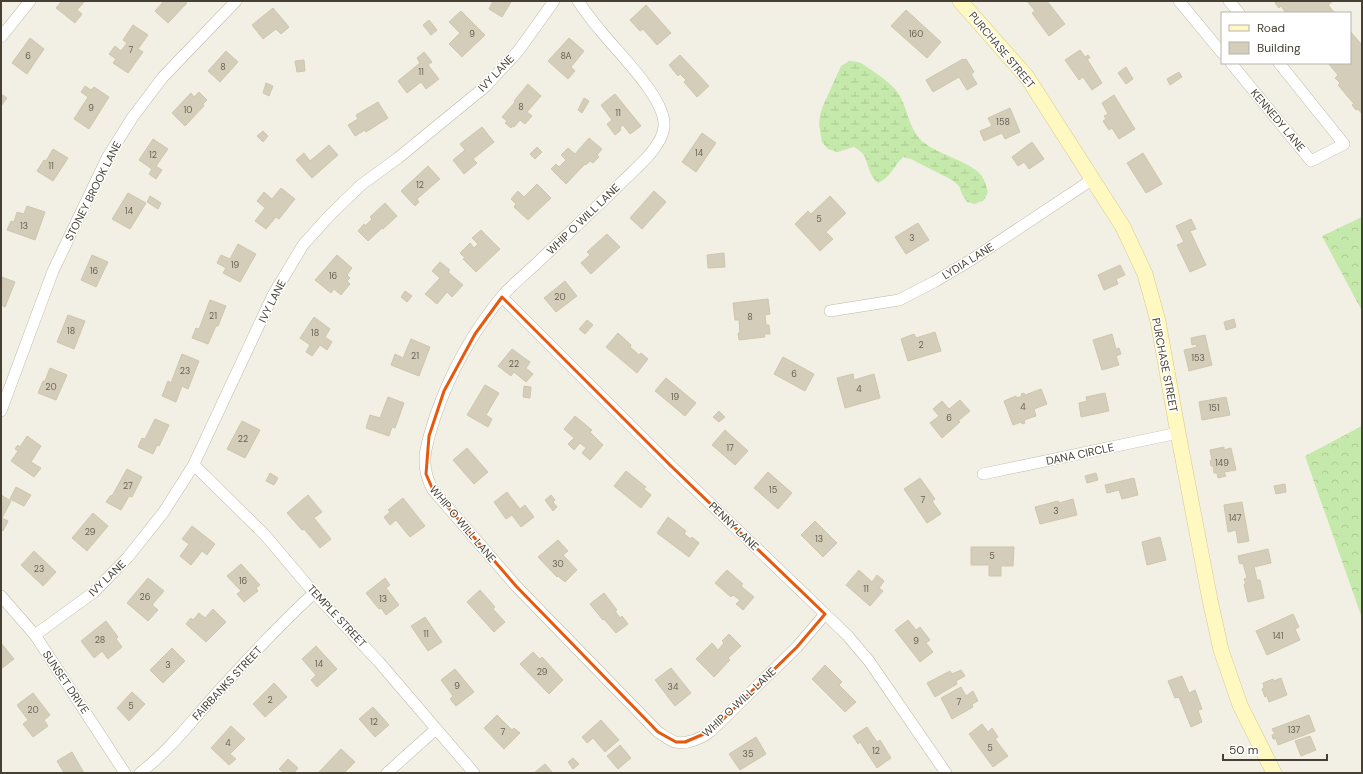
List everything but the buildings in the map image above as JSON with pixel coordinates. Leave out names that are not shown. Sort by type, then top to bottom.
[{"type":"main road","name":"PURCHASE STREET","points":[[960,1],[1027,77],[1123,227],[1145,274],[1158,321],[1178,433],[1221,650],[1240,705],[1274,773]]},
{"type":"street","points":[[1,37],[30,1]]},
{"type":"street","name":"STONEY BROOK LANE","points":[[1,411],[53,271],[107,158],[132,118],[163,76],[236,1]]},
{"type":"street","name":"IVY LANE","points":[[35,635],[94,592],[128,557],[163,513],[194,465],[273,295],[303,245],[330,215],[361,185],[398,158],[486,86],[519,50],[554,1]]},
{"type":"street","name":"WHIP O WILL LANE","points":[[578,1],[600,30],[648,86],[662,112],[664,127],[662,137],[650,154],[591,213],[502,297],[475,334],[458,362],[444,391],[429,436],[424,465],[426,474],[433,490],[516,586],[658,732],[676,742],[691,741],[705,736],[791,652],[825,614]]},
{"type":"street","points":[[1179,1],[1221,51]]},
{"type":"street","points":[[1229,1],[1238,12]]},
{"type":"street","name":"KENNEDY LANE","points":[[1232,64],[1311,161],[1344,144],[1280,64]]},
{"type":"street","name":"LYDIA LANE","points":[[830,312],[899,300],[913,293],[972,260],[1092,179]]},
{"type":"street","name":"PENNY LANE","points":[[502,297],[670,465],[847,635],[869,661],[946,773]]},
{"type":"street","name":"DANA CIRCLE","points":[[983,474],[1178,433]]},
{"type":"street","name":"TEMPLE STREET","points":[[194,465],[265,535],[314,593],[379,662],[474,773]]},
{"type":"street","name":"FAIRBANKS STREET","points":[[140,773],[158,760],[223,687],[289,617],[314,593]]},
{"type":"street","name":"SUNSET DRIVE","points":[[1,596],[35,635],[125,773]]},
{"type":"street","points":[[387,773],[436,729]]},
{"type":"highlighted area","points":[[502,297],[670,465],[825,614],[797,647],[711,731],[685,742],[676,742],[658,732],[516,586],[433,490],[426,474],[429,436],[444,391],[475,334]]},
{"type":"green space","points":[[849,61],[862,64],[884,79],[895,89],[900,96],[910,123],[919,138],[925,144],[968,165],[981,175],[988,192],[984,200],[975,204],[967,202],[959,186],[952,180],[911,159],[903,157],[889,175],[878,183],[872,176],[864,156],[859,150],[854,147],[837,152],[828,149],[822,142],[819,124],[820,115],[841,66]]},
{"type":"green space","points":[[1362,217],[1362,311],[1322,236]]},
{"type":"green space","points":[[1362,426],[1362,618],[1305,456]]}]
